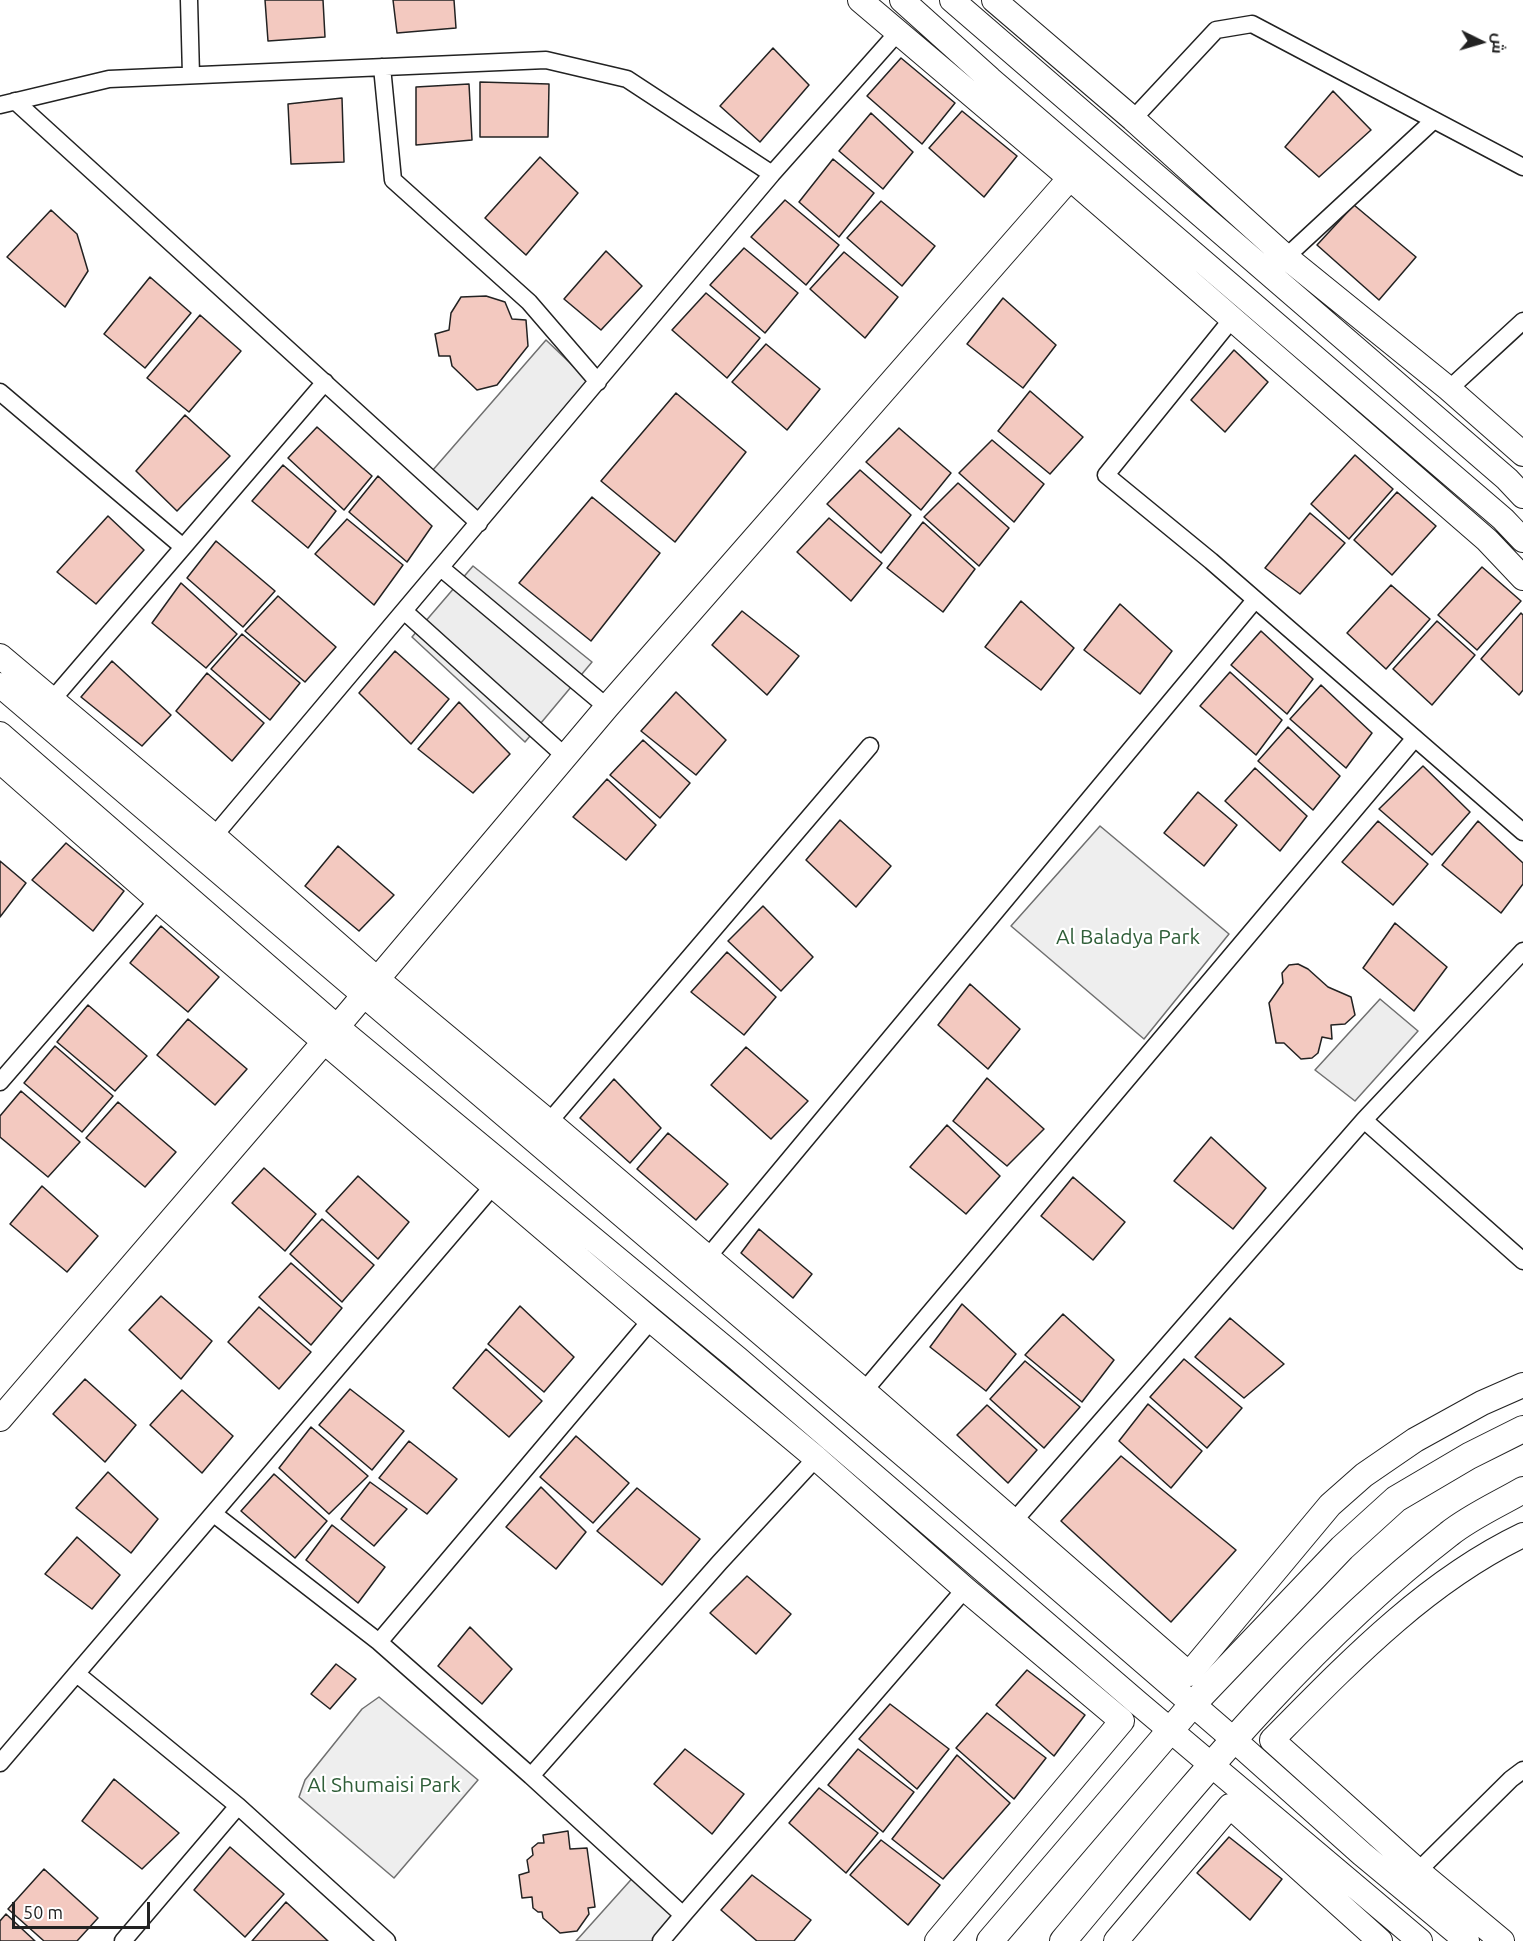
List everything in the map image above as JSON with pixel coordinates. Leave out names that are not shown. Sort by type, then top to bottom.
[{"type":"main road","points":[[860,0],[1071,178],[1487,540],[1523,578]]},
{"type":"main road","points":[[902,0],[990,79],[1503,519],[1523,540]]},
{"type":"main road","points":[[952,0],[1507,479],[1523,496]]},
{"type":"main road","points":[[994,0],[1133,119],[1286,257],[1449,389],[1523,454]]},
{"type":"main road","points":[[0,1419],[607,707],[1071,178]]},
{"type":"main road","points":[[0,656],[214,836],[370,987],[549,1122],[864,1391],[1189,1674],[1330,1505],[1364,1474],[1415,1440],[1482,1403],[1523,1385]]},
{"type":"main road","points":[[0,685],[370,987],[1362,1854],[1467,1941]]},
{"type":"main road","points":[[0,734],[330,1034],[493,1186],[816,1458],[965,1589],[1122,1721],[937,1941]]},
{"type":"main road","points":[[0,762],[158,900],[738,1359],[1420,1941]]},
{"type":"main road","points":[[990,1941],[1192,1705],[1342,1548],[1396,1500],[1469,1456],[1523,1429]]},
{"type":"main road","points":[[1063,1941],[1233,1739],[1306,1661],[1450,1532],[1523,1490]]},
{"type":"main road","points":[[1502,1941],[1418,1871],[1272,1740],[1345,1666],[1431,1591],[1499,1546],[1523,1534]]},
{"type":"main road","points":[[1116,1941],[1230,1806],[1380,1941]]},
{"type":"street","points":[[189,0],[191,75]]},
{"type":"street","points":[[1133,119],[1216,30],[1252,24],[1523,167]]},
{"type":"street","points":[[214,836],[772,174],[899,31]]},
{"type":"street","points":[[8,103],[109,79],[546,60],[627,79],[772,174]]},
{"type":"street","points":[[382,68],[393,180],[529,302],[598,382]]},
{"type":"street","points":[[8,103],[325,382],[479,523]]},
{"type":"street","points":[[1286,257],[1434,120]]},
{"type":"street","points":[[1232,319],[1106,475],[1255,600],[1523,832]]},
{"type":"street","points":[[1449,389],[1523,321]]},
{"type":"street","points":[[52,700],[325,382]]},
{"type":"street","points":[[0,392],[183,547]]},
{"type":"street","points":[[441,568],[607,707]]},
{"type":"street","points":[[707,1258],[1255,600]]},
{"type":"street","points":[[404,611],[566,757]]},
{"type":"street","points":[[864,1391],[1415,738]]},
{"type":"street","points":[[549,1122],[870,746]]},
{"type":"street","points":[[0,1082],[158,900]]},
{"type":"street","points":[[1013,1522],[1364,1120],[1523,951]]},
{"type":"street","points":[[1364,1120],[1523,1261]]},
{"type":"street","points":[[0,1763],[493,1186]]},
{"type":"street","points":[[379,1642],[651,1320]]},
{"type":"street","points":[[531,1776],[720,1562],[816,1458]]},
{"type":"street","points":[[214,1514],[379,1642],[683,1914]]},
{"type":"street","points":[[661,1941],[965,1589]]},
{"type":"street","points":[[77,1674],[238,1806],[387,1941]]},
{"type":"street","points":[[1418,1871],[1511,1779],[1523,1770]]},
{"type":"street","points":[[123,1941],[238,1806]]},
{"type":"green space","name":"Al Baladya Park","points":[[1100,826],[1229,934],[1144,1039],[1011,926]]},
{"type":"green space","name":"Al Shumaisi Park","points":[[379,1697],[478,1780],[394,1878],[299,1797],[305,1780],[362,1709]]},
{"type":"shaded area","points":[[546,340],[591,383],[478,515],[432,471]]},
{"type":"shaded area","points":[[473,566],[592,662],[525,742],[412,637]]},
{"type":"shaded area","points":[[1380,999],[1418,1031],[1355,1101],[1315,1070]]},
{"type":"shaded area","points":[[637,1873],[683,1915],[661,1941],[576,1941]]},
{"type":"building","points":[[265,0],[323,0],[325,37],[268,41]]},
{"type":"building","points":[[393,0],[454,0],[456,28],[397,33]]},
{"type":"building","points":[[773,48],[809,85],[760,142],[720,106]]},
{"type":"building","points":[[901,58],[955,103],[922,144],[867,96]]},
{"type":"building","points":[[480,82],[549,84],[548,137],[480,137]]},
{"type":"building","points":[[469,84],[472,140],[416,145],[416,87]]},
{"type":"building","points":[[1333,91],[1371,130],[1319,177],[1285,147]]},
{"type":"building","points":[[342,98],[344,162],[291,164],[288,104]]},
{"type":"building","points":[[962,111],[1017,156],[984,197],[929,148]]},
{"type":"building","points":[[871,113],[913,152],[883,189],[839,151]]},
{"type":"building","points":[[540,157],[578,193],[526,255],[485,218]]},
{"type":"building","points":[[833,159],[874,193],[839,237],[799,202]]},
{"type":"building","points":[[785,200],[839,245],[806,285],[751,237]]},
{"type":"building","points":[[881,201],[935,246],[902,286],[847,238]]},
{"type":"building","points":[[1354,205],[1416,257],[1379,300],[1317,245]]},
{"type":"building","points":[[51,210],[77,234],[88,271],[65,307],[7,257]]},
{"type":"building","points":[[744,248],[798,293],[765,333],[710,285]]},
{"type":"building","points":[[606,251],[642,286],[601,330],[564,299]]},
{"type":"building","points":[[844,252],[898,297],[865,338],[810,289]]},
{"type":"building","points":[[150,277],[191,313],[145,368],[104,334]]},
{"type":"building","points":[[706,293],[760,338],[727,378],[672,330]]},
{"type":"building","points":[[486,296],[505,302],[512,319],[526,320],[528,346],[497,385],[477,390],[452,366],[450,356],[439,356],[435,334],[449,330],[451,313],[461,297]]},
{"type":"building","points":[[1003,298],[1056,345],[1023,388],[967,344]]},
{"type":"building","points":[[200,315],[241,351],[189,412],[147,378]]},
{"type":"building","points":[[766,344],[820,389],[787,430],[732,382]]},
{"type":"building","points":[[1234,350],[1268,382],[1225,432],[1191,400]]},
{"type":"building","points":[[1030,391],[1083,437],[1050,474],[998,431]]},
{"type":"building","points":[[676,393],[746,452],[675,542],[601,481]]},
{"type":"building","points":[[185,415],[230,456],[177,511],[136,471]]},
{"type":"building","points":[[317,427],[372,476],[344,510],[288,458]]},
{"type":"building","points":[[899,428],[951,473],[921,510],[866,462]]},
{"type":"building","points":[[992,440],[1044,484],[1014,522],[959,473]]},
{"type":"building","points":[[1355,455],[1393,489],[1349,539],[1311,504]]},
{"type":"building","points":[[283,465],[336,511],[308,548],[252,501]]},
{"type":"building","points":[[860,470],[911,515],[881,553],[827,504]]},
{"type":"building","points":[[378,476],[432,526],[407,562],[349,512]]},
{"type":"building","points":[[958,483],[1009,528],[979,566],[924,517]]},
{"type":"building","points":[[1397,492],[1436,526],[1392,575],[1354,540]]},
{"type":"building","points":[[592,497],[660,553],[591,641],[519,583]]},
{"type":"building","points":[[1310,513],[1345,543],[1300,594],[1265,568]]},
{"type":"building","points":[[108,516],[144,550],[96,604],[57,572]]},
{"type":"building","points":[[829,518],[882,563],[851,601],[797,552]]},
{"type":"building","points":[[347,519],[403,565],[374,605],[315,554]]},
{"type":"building","points":[[923,522],[975,569],[943,612],[887,568]]},
{"type":"building","points":[[216,541],[275,591],[243,627],[187,578]]},
{"type":"building","points":[[1482,567],[1521,601],[1477,650],[1438,615]]},
{"type":"building","points":[[181,583],[237,634],[206,668],[152,623]]},
{"type":"building","points":[[1391,585],[1430,619],[1386,669],[1347,633]]},
{"type":"building","points":[[278,596],[336,647],[305,682],[245,631]]},
{"type":"building","points":[[1021,601],[1074,648],[1041,690],[985,647]]},
{"type":"building","points":[[1120,604],[1172,651],[1140,694],[1084,650]]},
{"type":"building","points":[[742,611],[799,656],[767,695],[712,645]]},
{"type":"building","points":[[1521,613],[1523,615],[1523,690],[1519,695],[1481,659]]},
{"type":"building","points":[[1437,621],[1475,655],[1432,705],[1393,669]]},
{"type":"building","points":[[1261,631],[1313,679],[1287,714],[1231,665]]},
{"type":"building","points":[[242,634],[300,683],[270,720],[211,669]]},
{"type":"building","points":[[395,651],[449,699],[411,744],[359,693]]},
{"type":"building","points":[[112,661],[171,715],[142,746],[81,697]]},
{"type":"building","points":[[1230,672],[1282,720],[1256,755],[1200,706]]},
{"type":"building","points":[[207,673],[264,723],[232,761],[176,711]]},
{"type":"building","points":[[1321,685],[1372,733],[1346,768],[1290,719]]},
{"type":"building","points":[[676,692],[726,740],[696,775],[641,731]]},
{"type":"building","points":[[459,702],[510,754],[473,793],[418,749]]},
{"type":"building","points":[[1288,727],[1340,776],[1313,810],[1258,761]]},
{"type":"building","points":[[643,740],[690,783],[660,818],[610,775]]},
{"type":"building","points":[[1423,766],[1470,812],[1432,855],[1379,809]]},
{"type":"building","points":[[1255,768],[1307,816],[1280,851],[1225,801]]},
{"type":"building","points":[[607,779],[656,825],[626,860],[573,817]]},
{"type":"building","points":[[1198,792],[1237,825],[1204,866],[1164,833]]},
{"type":"building","points":[[840,820],[891,866],[856,907],[806,860]]},
{"type":"building","points":[[1378,821],[1428,864],[1393,905],[1342,862]]},
{"type":"building","points":[[1478,821],[1523,863],[1523,884],[1501,913],[1442,865]]},
{"type":"building","points":[[66,843],[124,891],[93,931],[32,880]]},
{"type":"building","points":[[338,846],[394,895],[359,931],[305,886]]},
{"type":"building","points":[[0,861],[26,883],[0,917]]},
{"type":"building","points":[[763,906],[813,957],[781,991],[728,941]]},
{"type":"building","points":[[1395,923],[1447,967],[1414,1011],[1363,968]]},
{"type":"building","points":[[161,926],[219,977],[188,1012],[130,963]]},
{"type":"building","points":[[727,952],[776,997],[744,1035],[691,992]]},
{"type":"building","points":[[1298,964],[1308,969],[1328,987],[1351,997],[1355,1015],[1345,1024],[1331,1025],[1332,1039],[1322,1037],[1318,1053],[1312,1058],[1301,1059],[1284,1043],[1276,1043],[1269,1003],[1283,983],[1282,973],[1289,965]]},
{"type":"building","points":[[970,984],[1020,1029],[988,1069],[938,1025]]},
{"type":"building","points":[[88,1005],[147,1056],[115,1091],[57,1042]]},
{"type":"building","points":[[188,1019],[247,1069],[215,1105],[157,1055]]},
{"type":"building","points":[[55,1046],[113,1096],[82,1132],[24,1083]]},
{"type":"building","points":[[746,1047],[808,1101],[771,1139],[711,1085]]},
{"type":"building","points":[[987,1078],[1044,1129],[1007,1166],[953,1121]]},
{"type":"building","points":[[614,1079],[661,1128],[630,1163],[580,1118]]},
{"type":"building","points":[[21,1091],[80,1142],[48,1177],[0,1137],[0,1116]]},
{"type":"building","points":[[118,1102],[176,1152],[145,1187],[86,1138]]},
{"type":"building","points":[[947,1125],[1000,1176],[966,1214],[910,1167]]},
{"type":"building","points":[[668,1133],[728,1184],[696,1220],[637,1169]]},
{"type":"building","points":[[1211,1137],[1266,1188],[1233,1229],[1174,1181]]},
{"type":"building","points":[[264,1168],[316,1214],[285,1251],[232,1203]]},
{"type":"building","points":[[358,1176],[409,1222],[378,1259],[326,1211]]},
{"type":"building","points":[[1073,1177],[1125,1222],[1093,1260],[1041,1216]]},
{"type":"building","points":[[42,1186],[98,1236],[67,1272],[10,1224]]},
{"type":"building","points":[[322,1219],[374,1265],[342,1302],[290,1254]]},
{"type":"building","points":[[759,1229],[812,1274],[793,1298],[741,1253]]},
{"type":"building","points":[[291,1263],[342,1308],[311,1345],[259,1297]]},
{"type":"building","points":[[161,1296],[212,1341],[181,1379],[129,1330]]},
{"type":"building","points":[[962,1304],[1016,1354],[986,1391],[930,1347]]},
{"type":"building","points":[[520,1306],[574,1357],[544,1392],[488,1344]]},
{"type":"building","points":[[259,1307],[311,1352],[279,1389],[228,1342]]},
{"type":"building","points":[[1063,1314],[1114,1360],[1082,1402],[1025,1355]]},
{"type":"building","points":[[1230,1318],[1284,1364],[1244,1398],[1195,1357]]},
{"type":"building","points":[[486,1349],[542,1401],[509,1437],[453,1388]]},
{"type":"building","points":[[1184,1359],[1242,1408],[1207,1448],[1150,1397]]},
{"type":"building","points":[[1025,1361],[1080,1407],[1044,1448],[990,1399]]},
{"type":"building","points":[[85,1379],[136,1425],[105,1462],[53,1414]]},
{"type":"building","points":[[350,1389],[404,1431],[372,1470],[319,1425]]},
{"type":"building","points":[[182,1390],[233,1436],[202,1473],[150,1425]]},
{"type":"building","points":[[1148,1404],[1202,1451],[1171,1488],[1119,1441]]},
{"type":"building","points":[[987,1405],[1037,1450],[1008,1483],[957,1435]]},
{"type":"building","points":[[311,1427],[368,1476],[329,1514],[279,1468]]},
{"type":"building","points":[[576,1436],[629,1483],[593,1523],[540,1477]]},
{"type":"building","points":[[409,1441],[457,1479],[427,1514],[379,1478]]},
{"type":"building","points":[[1121,1456],[1236,1550],[1171,1622],[1061,1521]]},
{"type":"building","points":[[108,1472],[158,1519],[131,1553],[76,1508]]},
{"type":"building","points":[[274,1474],[327,1521],[295,1558],[241,1511]]},
{"type":"building","points":[[370,1482],[407,1509],[374,1546],[341,1519]]},
{"type":"building","points":[[541,1487],[586,1532],[556,1569],[506,1527]]},
{"type":"building","points":[[637,1488],[700,1539],[662,1585],[597,1531]]},
{"type":"building","points":[[332,1525],[385,1567],[358,1603],[306,1560]]},
{"type":"building","points":[[77,1537],[120,1575],[92,1609],[45,1574]]},
{"type":"building","points":[[747,1576],[791,1614],[756,1654],[710,1613]]},
{"type":"building","points":[[470,1627],[512,1669],[482,1704],[438,1666]]},
{"type":"building","points":[[336,1664],[356,1679],[330,1709],[311,1694]]},
{"type":"building","points":[[1027,1670],[1085,1715],[1054,1756],[996,1705]]},
{"type":"building","points":[[890,1704],[949,1749],[917,1789],[859,1739]]},
{"type":"building","points":[[987,1713],[1046,1758],[1014,1799],[956,1748]]},
{"type":"building","points":[[685,1749],[744,1794],[712,1834],[654,1784]]},
{"type":"building","points":[[858,1749],[914,1792],[883,1832],[828,1785]]},
{"type":"building","points":[[957,1755],[1010,1803],[943,1879],[892,1839]]},
{"type":"building","points":[[114,1779],[179,1833],[142,1869],[82,1821]]},
{"type":"building","points":[[819,1788],[878,1833],[846,1873],[789,1823]]},
{"type":"building","points":[[568,1831],[570,1849],[587,1848],[595,1907],[588,1908],[589,1914],[577,1931],[560,1933],[543,1918],[542,1912],[533,1908],[532,1897],[522,1898],[519,1875],[529,1872],[527,1860],[533,1855],[532,1848],[538,1843],[544,1843],[543,1835]]},
{"type":"building","points":[[1229,1837],[1282,1879],[1250,1920],[1197,1873]]},
{"type":"building","points":[[881,1840],[940,1885],[908,1925],[850,1875]]},
{"type":"building","points":[[230,1847],[284,1894],[245,1937],[194,1890]]},
{"type":"building","points":[[44,1869],[98,1918],[77,1941],[44,1941],[8,1909]]},
{"type":"building","points":[[752,1875],[811,1920],[794,1941],[757,1941],[721,1910]]},
{"type":"building","points":[[286,1902],[328,1941],[252,1941]]},
{"type":"building","points":[[6,1914],[35,1941],[0,1941],[0,1921]]}]
